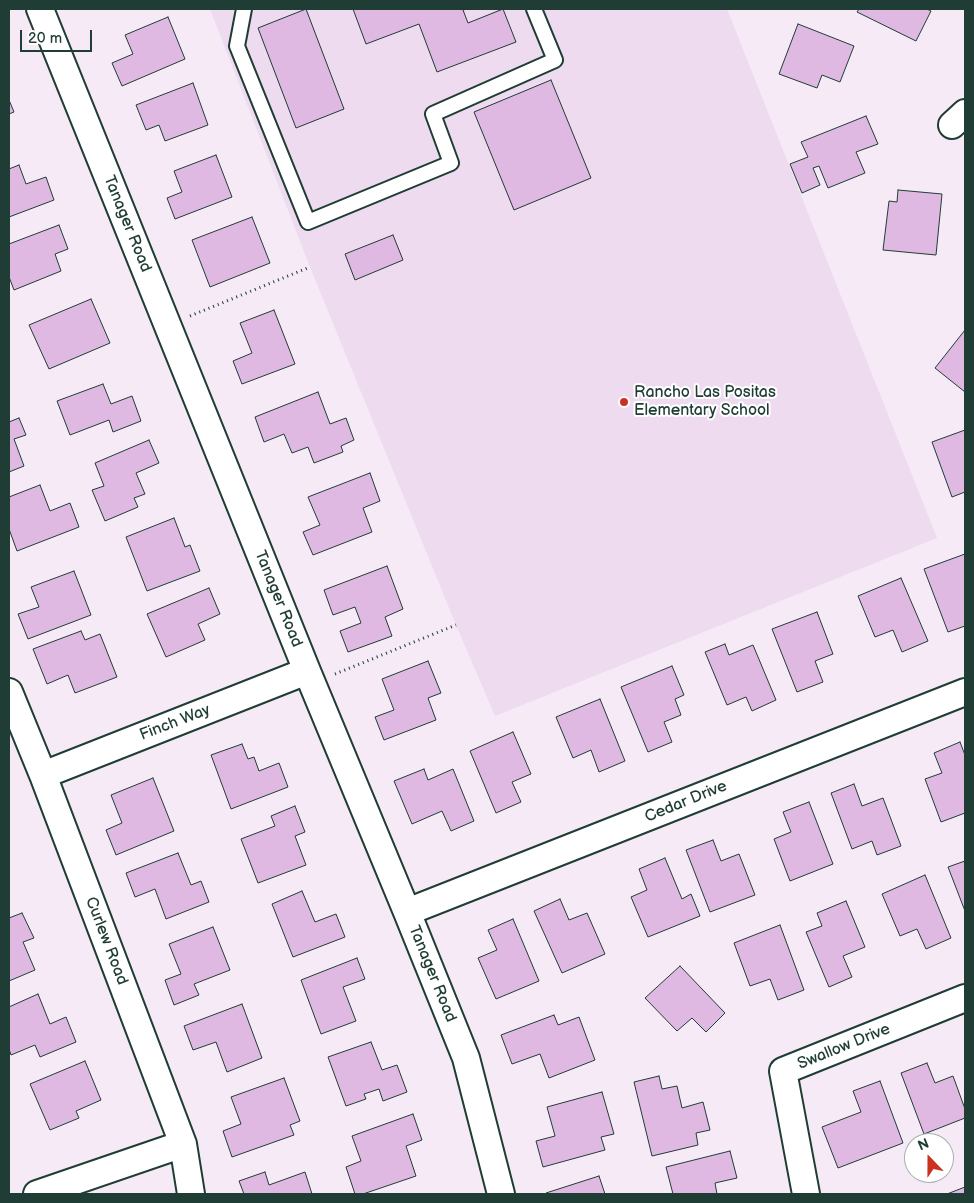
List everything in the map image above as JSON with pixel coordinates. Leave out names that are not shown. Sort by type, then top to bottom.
[{"type":"street","name":"Tanager Road","points":[[40,9],[319,674],[407,912],[466,1058],[501,1194]]},
{"type":"street","name":"Finch Way","points":[[43,775],[319,674]]},
{"type":"street","name":"Curlew Road","points":[[9,692],[43,775],[183,1144],[192,1194]]},
{"type":"street","name":"Cedar Drive","points":[[407,912],[965,692]]},
{"type":"street","name":"Swallow Drive","points":[[806,1194],[784,1071],[965,998]]},
{"type":"street","points":[[37,1194],[183,1144]]},
{"type":"lane","points":[[244,9],[236,46],[308,222],[451,163],[433,114],[555,60],[534,9]]},
{"type":"path","points":[[188,317],[310,267]]},
{"type":"path","points":[[319,674],[456,625]]},
{"type":"shaded area","name":"Rancho Las Positas Elementary School","points":[[210,9],[727,9],[937,538],[495,716],[310,267]]},
{"type":"building","points":[[306,9],[344,109],[296,128],[258,28]]},
{"type":"building","points":[[353,9],[467,9],[463,10],[468,23],[503,9],[516,42],[437,72],[419,24],[366,44]]},
{"type":"building","points":[[859,9],[927,9],[931,11],[916,41],[857,12]]},
{"type":"building","points":[[168,17],[185,59],[122,86],[112,63],[133,54],[125,35]]},
{"type":"building","points":[[798,24],[854,46],[840,82],[822,75],[817,88],[779,74]]},
{"type":"building","points":[[551,80],[591,178],[514,210],[474,112]]},
{"type":"building","points":[[193,83],[208,125],[165,141],[159,125],[146,130],[136,105]]},
{"type":"building","points":[[9,100],[14,112],[9,114]]},
{"type":"building","points":[[866,116],[878,144],[856,152],[865,173],[828,188],[819,166],[813,168],[820,185],[802,193],[790,164],[808,157],[801,142]]},
{"type":"building","points":[[216,155],[232,197],[175,219],[167,198],[182,192],[174,171]]},
{"type":"building","points":[[19,165],[26,184],[46,177],[54,200],[9,217],[9,169]]},
{"type":"building","points":[[898,190],[942,194],[936,255],[883,250],[889,201],[897,202]]},
{"type":"building","points":[[252,217],[270,263],[210,287],[192,240]]},
{"type":"building","points":[[59,225],[68,249],[55,254],[61,271],[14,290],[9,277],[9,244]]},
{"type":"building","points":[[393,235],[403,260],[355,280],[345,254]]},
{"type":"building","points":[[91,299],[110,343],[49,369],[29,325]]},
{"type":"building","points":[[274,310],[295,364],[242,384],[233,361],[252,353],[240,323]]},
{"type":"building","points":[[965,330],[965,392],[935,368]]},
{"type":"building","points":[[103,384],[111,404],[132,396],[141,421],[113,432],[109,420],[70,435],[57,401]]},
{"type":"building","points":[[318,392],[330,424],[346,418],[354,440],[341,446],[343,452],[314,463],[308,447],[292,453],[284,434],[264,442],[255,417]]},
{"type":"building","points":[[19,418],[26,435],[14,439],[24,466],[9,472],[9,422]]},
{"type":"building","points":[[965,430],[965,492],[952,497],[932,442]]},
{"type":"building","points":[[149,440],[159,463],[136,473],[145,494],[134,498],[138,507],[105,521],[92,490],[104,486],[95,463]]},
{"type":"building","points":[[370,473],[380,501],[363,508],[372,532],[313,555],[303,532],[320,525],[308,497]]},
{"type":"building","points":[[40,485],[50,511],[70,503],[79,527],[17,551],[9,529],[9,497]]},
{"type":"building","points":[[174,518],[185,547],[190,545],[200,571],[147,591],[126,537]]},
{"type":"building","points":[[965,554],[965,626],[948,632],[924,569]]},
{"type":"building","points":[[387,566],[403,609],[385,617],[392,636],[348,652],[340,631],[361,623],[355,607],[333,615],[324,590]]},
{"type":"building","points":[[74,571],[91,615],[28,639],[18,614],[39,607],[31,587]]},
{"type":"building","points":[[901,578],[928,641],[902,652],[893,630],[875,637],[858,596]]},
{"type":"building","points":[[209,588],[220,614],[198,624],[205,640],[166,657],[147,614]]},
{"type":"building","points":[[817,612],[833,654],[815,661],[823,682],[797,692],[772,629]]},
{"type":"building","points":[[81,631],[85,640],[100,634],[117,677],[75,693],[68,675],[47,684],[33,649]]},
{"type":"building","points":[[725,644],[729,655],[753,645],[776,700],[752,711],[746,697],[727,705],[705,652]]},
{"type":"building","points":[[428,661],[441,693],[428,698],[436,720],[384,740],[375,717],[394,710],[382,679]]},
{"type":"building","points":[[672,666],[684,695],[675,699],[681,715],[664,722],[672,742],[648,752],[621,687]]},
{"type":"building","points":[[600,699],[625,761],[599,772],[591,750],[573,758],[556,717]]},
{"type":"building","points":[[513,732],[531,774],[512,782],[521,802],[496,813],[470,751]]},
{"type":"building","points":[[960,742],[965,755],[965,813],[941,822],[925,779],[942,773],[934,753]]},
{"type":"building","points":[[242,744],[248,759],[254,757],[259,771],[279,763],[288,787],[231,809],[211,755]]},
{"type":"building","points":[[424,769],[428,780],[453,769],[474,821],[451,831],[442,811],[412,824],[394,781]]},
{"type":"building","points":[[153,778],[174,831],[116,855],[106,830],[122,823],[111,795]]},
{"type":"building","points":[[854,784],[862,806],[883,798],[901,846],[877,855],[872,841],[852,849],[831,793]]},
{"type":"building","points":[[809,802],[833,864],[790,881],[774,839],[791,832],[783,812]]},
{"type":"building","points":[[295,806],[305,832],[295,836],[306,865],[258,883],[241,839],[275,826],[271,816]]},
{"type":"building","points":[[713,840],[721,861],[739,854],[755,895],[710,912],[686,850]]},
{"type":"building","points":[[178,853],[191,885],[201,881],[209,902],[166,919],[155,889],[135,897],[126,873]]},
{"type":"building","points":[[665,858],[682,899],[691,894],[700,916],[648,937],[631,897],[647,890],[639,869]]},
{"type":"building","points":[[965,861],[965,911],[948,867]]},
{"type":"building","points":[[925,875],[951,938],[926,949],[917,929],[900,936],[882,894]]},
{"type":"building","points":[[302,891],[315,922],[336,914],[345,937],[293,957],[272,904]]},
{"type":"building","points":[[560,899],[569,920],[587,913],[605,954],[562,973],[534,911]]},
{"type":"building","points":[[846,901],[865,947],[843,956],[852,977],[829,987],[806,932],[822,926],[817,913]]},
{"type":"building","points":[[22,913],[34,938],[23,942],[35,970],[9,981],[9,918]]},
{"type":"building","points":[[513,919],[539,981],[496,999],[478,958],[497,950],[488,930]]},
{"type":"building","points":[[780,925],[804,990],[778,1000],[770,979],[750,986],[734,943]]},
{"type":"building","points":[[213,927],[230,970],[194,984],[199,995],[174,1005],[165,980],[181,974],[169,944]]},
{"type":"building","points":[[357,958],[365,979],[343,987],[356,1021],[321,1034],[301,980]]},
{"type":"building","points":[[680,966],[725,1013],[706,1032],[692,1018],[677,1031],[645,998]]},
{"type":"building","points":[[38,994],[50,1024],[66,1017],[76,1042],[40,1057],[35,1045],[11,1055],[9,1049],[9,1007]]},
{"type":"building","points":[[242,1004],[262,1058],[227,1072],[216,1042],[193,1050],[184,1026]]},
{"type":"building","points":[[554,1015],[558,1025],[579,1017],[595,1060],[549,1078],[540,1054],[512,1064],[501,1035]]},
{"type":"building","points":[[371,1042],[382,1070],[397,1065],[407,1092],[383,1101],[379,1089],[364,1094],[366,1099],[346,1106],[328,1057]]},
{"type":"building","points":[[85,1061],[101,1100],[76,1111],[79,1118],[50,1130],[30,1084]]},
{"type":"building","points":[[927,1063],[935,1083],[953,1076],[965,1109],[965,1118],[924,1133],[901,1073]]},
{"type":"building","points":[[659,1076],[662,1089],[677,1086],[682,1108],[703,1102],[710,1130],[696,1133],[698,1145],[652,1156],[634,1082]]},
{"type":"building","points":[[284,1078],[300,1121],[290,1125],[294,1135],[232,1157],[223,1131],[241,1124],[231,1097]]},
{"type":"building","points":[[880,1081],[903,1143],[838,1168],[822,1127],[861,1112],[853,1091]]},
{"type":"building","points":[[602,1092],[614,1134],[601,1137],[605,1150],[543,1167],[536,1141],[555,1136],[547,1107]]},
{"type":"building","points":[[413,1114],[422,1140],[406,1146],[416,1176],[363,1194],[355,1194],[346,1167],[361,1161],[352,1136]]},
{"type":"building","points":[[730,1151],[737,1178],[715,1183],[717,1194],[673,1194],[666,1167]]},
{"type":"building","points":[[265,1172],[269,1185],[305,1172],[312,1194],[244,1194],[239,1181]]},
{"type":"building","points":[[599,1176],[605,1194],[546,1194],[546,1193]]},
{"type":"building","points":[[965,1187],[965,1194],[947,1194]]},
{"type":"place","name":"Rancho Las Positas Elementary School","points":[[624,402]]}]
